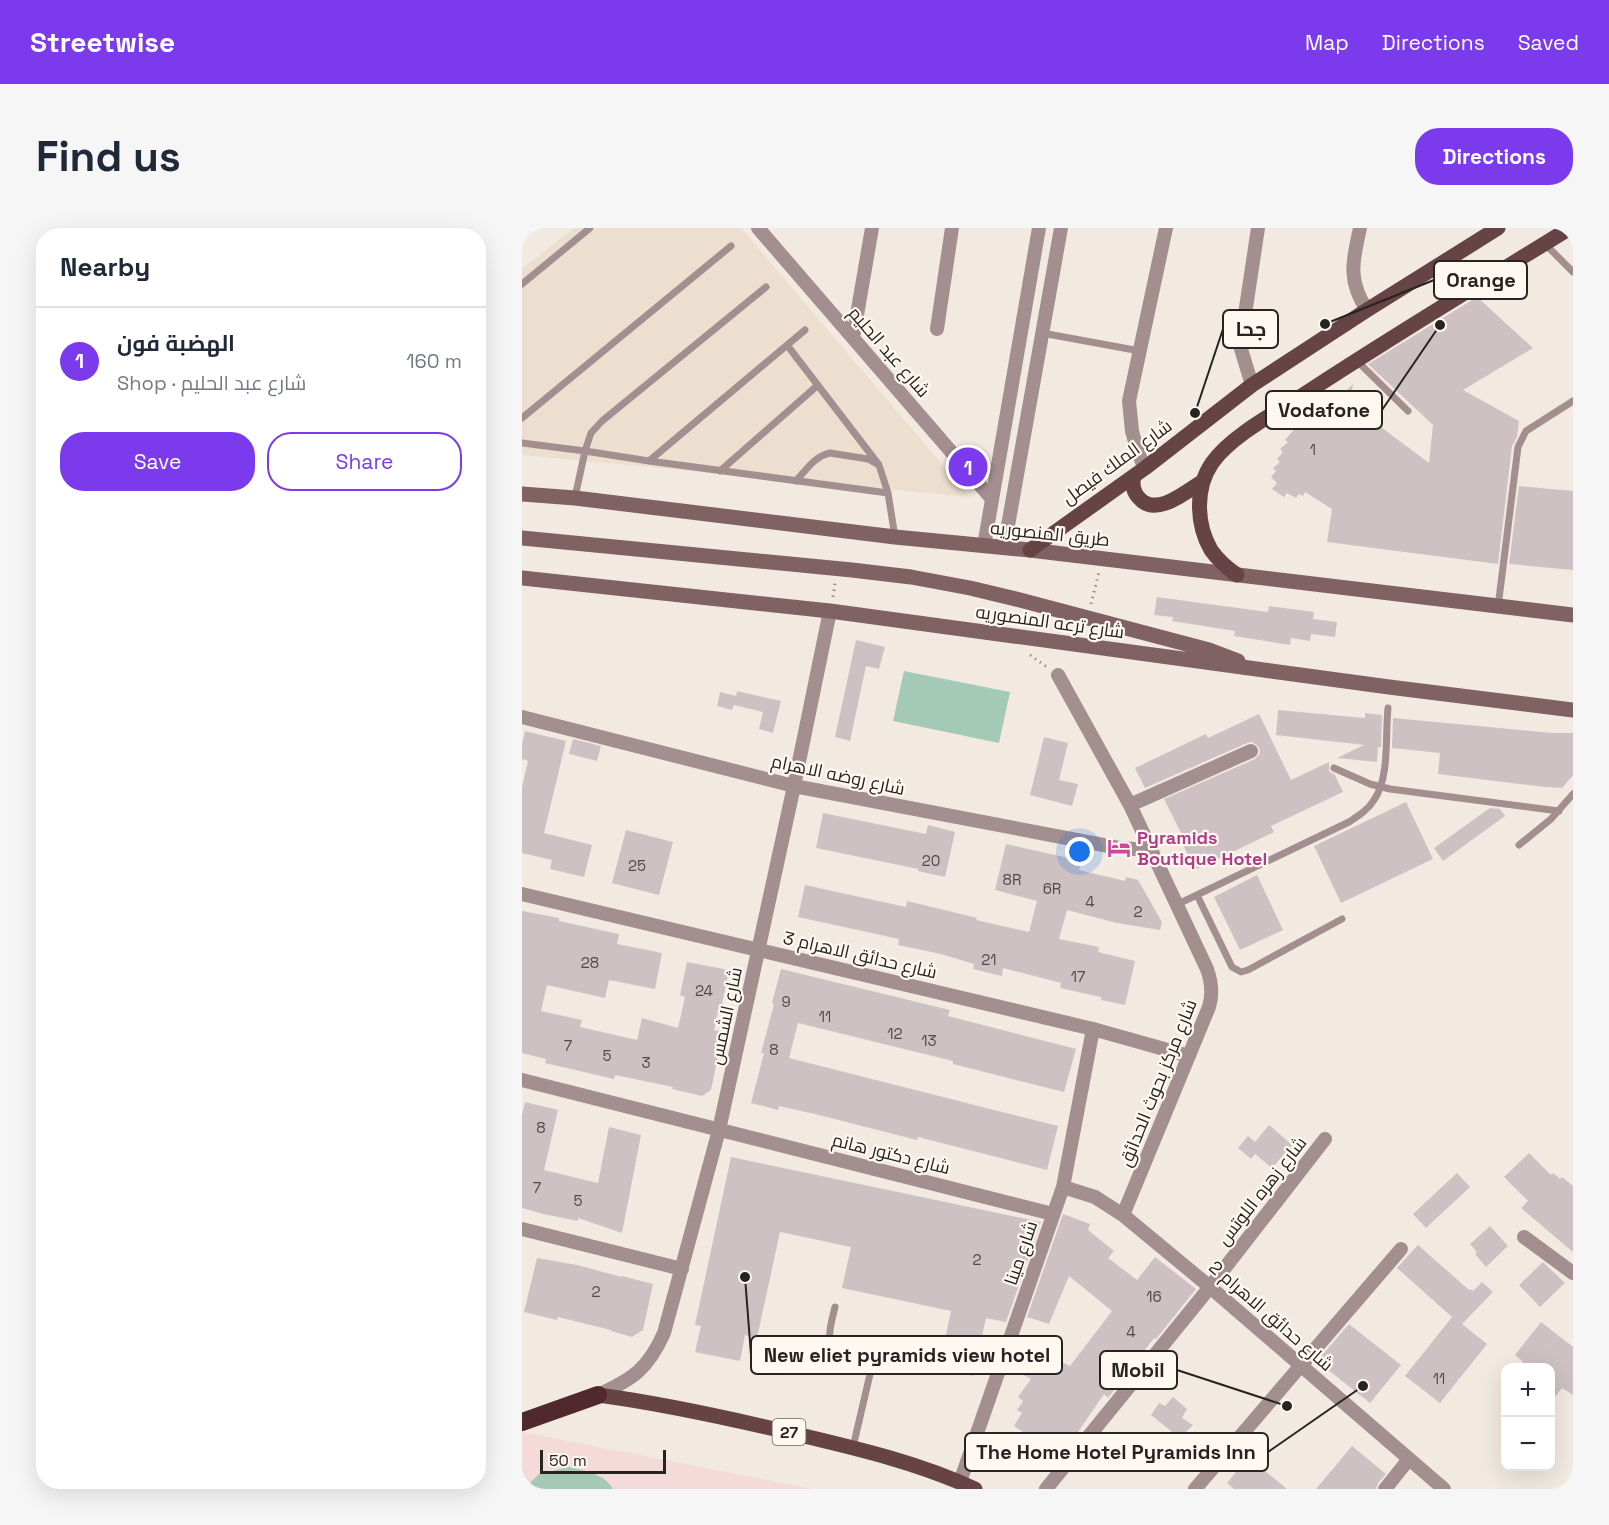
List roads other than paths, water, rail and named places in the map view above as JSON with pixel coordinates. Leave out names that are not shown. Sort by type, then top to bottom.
[{"type":"highway","points":[[522,1422],[598,1395]]},
{"type":"main road","name":"شارع الملك فيصل","points":[[1030,550],[1139,472],[1252,385],[1498,228]]},
{"type":"main road","points":[[1237,575],[1223,564],[1212,550],[1204,534],[1200,517],[1199,499],[1203,481],[1222,450],[1356,360],[1570,228]]},
{"type":"main road","points":[[1139,472],[1132,482],[1135,494],[1144,503],[1155,506],[1167,503],[1203,481]]},
{"type":"main road","name":"طريق المنصوريه","points":[[522,494],[574,498],[895,537],[1030,550],[1573,615]]},
{"type":"main road","points":[[522,538],[911,577],[1020,600],[1209,650],[1251,668]]},
{"type":"main road","name":"شارع ترعه المنصوريه","points":[[522,578],[832,604],[1031,639],[1573,710]]},
{"type":"main road","name":"27","points":[[598,1395],[697,1411],[853,1447],[907,1463],[975,1489]]},
{"type":"street","name":"شارع عبد الحليم","points":[[758,228],[992,499]]},
{"type":"street","points":[[853,338],[872,228]]},
{"type":"street","points":[[937,329],[952,228]]},
{"type":"street","points":[[984,546],[1039,228]]},
{"type":"street","points":[[1004,548],[1061,228]]},
{"type":"street","points":[[1139,472],[1129,401],[1166,228]]},
{"type":"street","points":[[1252,385],[1241,349],[1258,228]]},
{"type":"street","points":[[1360,228],[1353,262],[1359,297],[1367,310]]},
{"type":"street","name":"شارع الشمس","points":[[598,1395],[622,1384],[641,1370],[655,1353],[664,1333],[719,1130],[832,604]]},
{"type":"street","name":"شارع مركز بحوث الحدائق","points":[[1058,675],[1130,805],[1211,981],[1212,996],[1209,1007],[1123,1215]]},
{"type":"street","name":"شارع روضه الاهرام","points":[[522,717],[794,786],[1119,848],[1150,850]]},
{"type":"street","points":[[1130,805],[1251,751]]},
{"type":"street","name":"شارع حدائق الاهرام 3","points":[[522,894],[1093,1029],[1188,1056]]},
{"type":"street","name":"شارع مينا","points":[[960,1482],[1064,1187],[1093,1029]]},
{"type":"street","name":"شارع دكتور هانم","points":[[522,1080],[1053,1214]]},
{"type":"street","name":"شارع زهره اللوتس","points":[[1046,1489],[1210,1287],[1325,1139]]},
{"type":"street","name":"شارع حدائق الاهرام 2","points":[[1064,1187],[1095,1197],[1123,1215],[1444,1489]]},
{"type":"street","points":[[522,1229],[682,1269]]},
{"type":"street","points":[[1524,1238],[1573,1273]]},
{"type":"street","points":[[1196,1489],[1401,1249]]},
{"type":"street","points":[[1385,1489],[1409,1459]]},
{"type":"lane","points":[[522,284],[590,228]]},
{"type":"lane","points":[[1545,243],[1573,272]]},
{"type":"lane","points":[[522,418],[731,246]]},
{"type":"lane","points":[[574,498],[591,433],[602,421],[766,286]]},
{"type":"lane","points":[[649,461],[805,330]]},
{"type":"lane","points":[[1042,333],[1140,351]]},
{"type":"lane","points":[[787,345],[879,465],[888,493],[895,537]]},
{"type":"lane","points":[[1356,360],[1408,411]]},
{"type":"lane","points":[[720,471],[818,385]]},
{"type":"lane","points":[[1498,607],[1518,447],[1526,431],[1573,401]]},
{"type":"lane","points":[[522,443],[888,493]]},
{"type":"lane","points":[[796,481],[820,456],[830,453],[868,459],[879,465]]},
{"type":"lane","points":[[1176,905],[1349,822],[1367,809],[1375,799],[1383,774],[1388,708]]},
{"type":"lane","points":[[1334,768],[1380,787],[1559,811]]},
{"type":"lane","points":[[1519,845],[1559,811],[1573,794]]},
{"type":"lane","points":[[1197,895],[1232,967],[1241,972],[1342,919]]},
{"type":"lane","points":[[835,1307],[829,1333],[832,1344],[839,1351],[866,1360],[871,1370],[853,1447]]},
{"type":"place","name":"Orange","points":[[1325,324]]},
{"type":"place","name":"Vodafone","points":[[1440,325]]},
{"type":"place","name":"جحا","points":[[1195,413]]},
{"type":"place","name":"الهضبة فون","points":[[968,467]]},
{"type":"place","name":"Pyramids Boutique Hotel","points":[[1119,848]]},
{"type":"place","name":"New eliet pyramids view hotel","points":[[745,1277]]},
{"type":"place","name":"The Home Hotel Pyramids Inn","points":[[1363,1386]]},
{"type":"place","name":"Mobil","points":[[1287,1406]]}]
